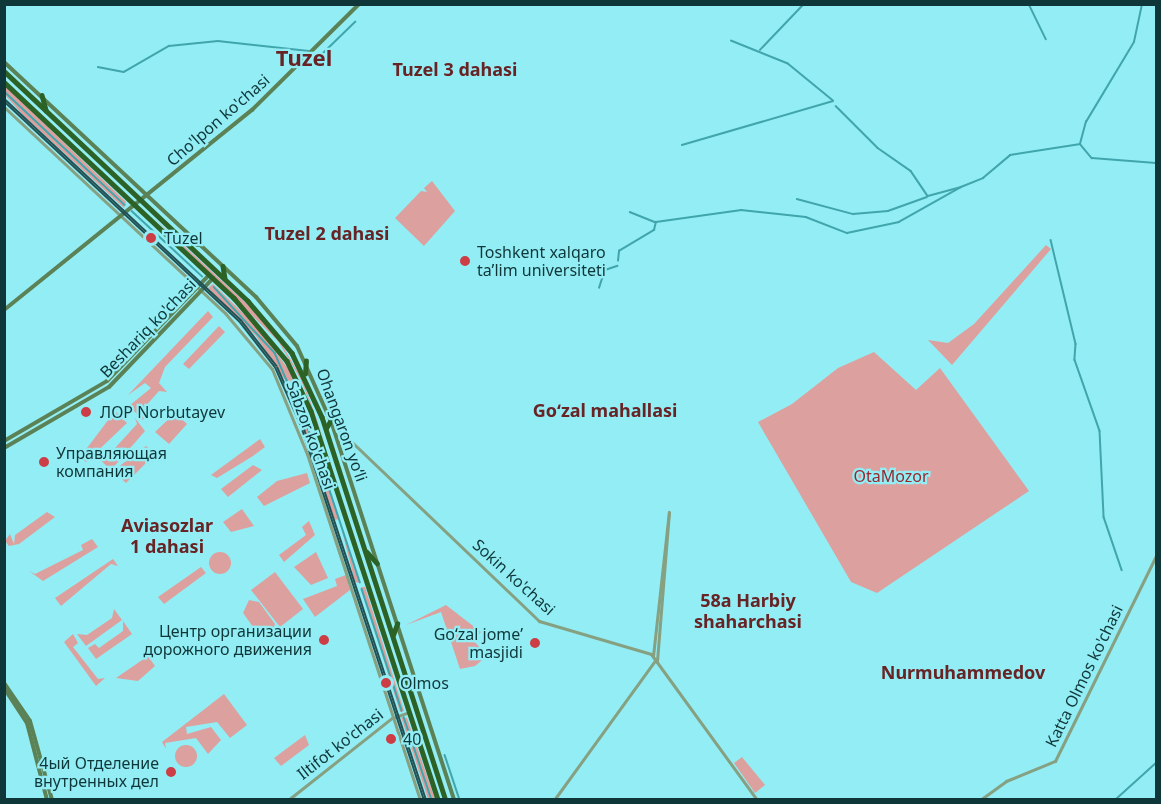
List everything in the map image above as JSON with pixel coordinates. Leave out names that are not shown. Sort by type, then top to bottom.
[{"type":"highway","name":"Ohangaron yoʻli","points":[[4,70],[225,278],[282,338],[305,376],[326,428],[446,800]]},
{"type":"highway","name":"Ohangaron yoʻli","points":[[4,82],[211,276],[287,361],[323,449],[438,800]]},
{"type":"highway","points":[[42,95],[45,110]]},
{"type":"highway","points":[[184,240],[199,244]]},
{"type":"highway","points":[[223,266],[225,278]]},
{"type":"highway","points":[[305,376],[306,361]]},
{"type":"highway","points":[[326,428],[331,422]]},
{"type":"highway","points":[[323,449],[332,447]]},
{"type":"highway","points":[[329,470],[339,467]]},
{"type":"highway","points":[[365,551],[377,563]]},
{"type":"highway","points":[[393,635],[397,624]]},
{"type":"highway","points":[[391,657],[399,655]]},
{"type":"main road","name":"Cho'lpon ko'chasi","points":[[4,310],[252,110],[358,4]]},
{"type":"main road","name":"Ohangaron yoʻli","points":[[6,63],[223,266],[277,320],[306,361],[331,422],[454,800]]},
{"type":"main road","name":"Beshariq ko'chasi","points":[[4,441],[109,387],[211,276]]},
{"type":"main road","name":"Beshariq ko'chasi","points":[[4,448],[38,425]]},
{"type":"main road","points":[[4,683],[30,721],[52,800]]},
{"type":"main road","points":[[4,688],[27,723],[47,800]]},
{"type":"street","points":[[4,70],[6,63]]},
{"type":"street","name":"Sabzor ko'chasi","points":[[4,107],[250,338],[285,393],[420,800]]},
{"type":"street","name":"Sokin ko'chasi","points":[[331,422],[539,621],[638,645],[655,659],[757,800]]},
{"type":"street","points":[[554,800],[655,659],[669,512],[655,659]]},
{"type":"street","name":"Katta Olmos ko'chasi","points":[[980,800],[1006,781],[1055,761],[1156,556]]},
{"type":"street","name":"Iltifot ko'chasi","points":[[288,800],[392,718],[409,712]]},
{"type":"green space","points":[[4,85],[126,202],[124,208],[24,116],[5,95]]},
{"type":"green space","points":[[432,181],[455,211],[424,246],[395,218],[421,191],[427,192],[424,188]]},
{"type":"green space","points":[[154,218],[248,305],[279,340],[302,379],[326,445],[301,380],[278,341]]},
{"type":"green space","points":[[1046,245],[1051,249],[952,365],[928,340],[948,343],[974,324]]},
{"type":"green space","points":[[213,284],[260,330],[291,373],[339,519],[335,520],[287,383],[256,336],[208,288]]},
{"type":"green space","points":[[208,311],[213,317],[165,367],[159,383],[167,392],[159,391],[143,409],[147,414],[143,420],[129,406],[151,388],[145,383],[128,395]]},
{"type":"green space","points":[[219,326],[225,332],[189,369],[183,364]]},
{"type":"green space","name":"OtaMozor","points":[[874,352],[916,390],[940,368],[1029,491],[877,593],[851,582],[758,422],[792,404],[838,368]]},
{"type":"green space","points":[[115,411],[127,423],[86,462],[76,453],[84,452]]},
{"type":"green space","points":[[175,413],[187,424],[169,444],[155,432]]},
{"type":"green space","points":[[135,418],[145,431],[111,470],[96,456],[105,459],[137,424]]},
{"type":"green space","points":[[260,439],[265,447],[253,456],[217,478],[211,475]]},
{"type":"green space","points":[[146,446],[155,454],[126,483],[113,471]]},
{"type":"green space","points":[[253,465],[262,470],[228,497],[221,489]]},
{"type":"green space","points":[[307,473],[310,483],[264,506],[257,497],[277,481]]},
{"type":"green space","points":[[242,509],[254,526],[231,532],[223,522]]},
{"type":"green space","points":[[47,512],[55,517],[19,544],[9,546],[5,541],[10,534],[14,544],[15,535]]},
{"type":"green space","points":[[339,519],[360,583],[355,582]]},
{"type":"green space","points":[[309,521],[315,535],[284,562],[279,555],[306,535],[302,527]]},
{"type":"green space","points":[[92,539],[98,547],[43,581],[29,571],[35,574],[83,550],[81,545]]},
{"type":"green space","points":[[220,552],[228,555],[231,563],[228,571],[220,574],[212,571],[209,563],[212,555]]},
{"type":"green space","points":[[316,552],[328,578],[311,585],[294,567]]},
{"type":"green space","points":[[113,559],[118,566],[111,564],[61,606],[55,598]]},
{"type":"green space","points":[[201,567],[206,573],[164,604],[158,597]]},
{"type":"green space","points":[[275,572],[303,609],[280,627],[251,590]]},
{"type":"green space","points":[[346,575],[350,590],[315,617],[303,599],[337,586],[335,579]]},
{"type":"green space","points":[[361,587],[365,587],[404,711],[400,712]]},
{"type":"green space","points":[[249,600],[259,602],[275,624],[270,637],[259,635],[243,613]]},
{"type":"green space","points":[[446,605],[481,632],[474,641],[487,656],[475,666],[460,669],[441,612],[406,625]]},
{"type":"green space","points":[[114,609],[122,620],[86,646],[77,634],[87,635],[112,618]]},
{"type":"green space","points":[[123,621],[132,634],[96,659],[88,648],[95,644],[99,648],[123,631]]},
{"type":"green space","points":[[73,634],[78,643],[73,647],[98,679],[105,678],[96,686],[64,642]]},
{"type":"green space","points":[[148,656],[155,666],[138,681],[116,678]]},
{"type":"green space","points":[[224,694],[247,725],[230,738],[217,722],[186,727],[187,734],[211,727],[221,740],[208,754],[196,738],[165,743],[166,749],[162,742]]},
{"type":"green space","points":[[401,717],[407,718],[435,799],[428,799]]},
{"type":"green space","points":[[305,735],[309,745],[281,766],[274,758]]},
{"type":"green space","points":[[186,745],[194,748],[197,756],[194,764],[186,767],[178,764],[175,756],[178,748]]},
{"type":"green space","points":[[742,757],[765,785],[755,793],[734,763]]},
{"type":"waterway","points":[[760,50],[804,4]]},
{"type":"waterway","points":[[1029,4],[1046,39]]},
{"type":"waterway","points":[[836,106],[878,148],[911,171],[928,196],[961,187],[983,178],[1010,155],[1080,144],[1086,122],[1134,42],[1142,4]]},
{"type":"waterway","points":[[320,56],[355,22]]},
{"type":"waterway","points":[[98,67],[124,72],[169,46],[218,41],[308,51]]},
{"type":"waterway","points":[[682,145],[833,101],[788,64],[731,41]]},
{"type":"waterway","points":[[4,91],[125,205]]},
{"type":"waterway","points":[[1081,145],[1092,158],[1156,163]]},
{"type":"waterway","points":[[618,261],[619,251],[654,230],[656,222],[741,210],[806,217],[847,233],[899,222],[961,187]]},
{"type":"waterway","points":[[797,199],[853,214],[888,211],[927,197]]},
{"type":"waterway","points":[[132,211],[202,276]]},
{"type":"waterway","points":[[630,212],[655,222]]},
{"type":"waterway","points":[[1051,240],[1076,344],[1075,360],[1100,431],[1104,517],[1122,570]]},
{"type":"waterway","points":[[599,288],[605,270],[617,266]]},
{"type":"waterway","points":[[214,287],[275,353],[316,447]]},
{"type":"waterway","points":[[318,454],[360,582]]},
{"type":"waterway","points":[[362,589],[402,711]]},
{"type":"waterway","points":[[404,717],[432,800]]},
{"type":"waterway","points":[[445,755],[460,800]]},
{"type":"waterway","points":[[1115,800],[1156,763]]},
{"type":"railway","points":[[4,100],[241,322],[276,367],[302,426],[425,800]]},
{"type":"place","name":"Tuzel","points":[[151,238]]},
{"type":"place","name":"Toshkent xalqaro ta’lim universiteti","points":[[465,261]]},
{"type":"place","name":"ЛОР Norbutayev","points":[[86,412]]},
{"type":"place","name":"Управляющая компания","points":[[44,462]]},
{"type":"place","name":"Центр организации дорожного движения","points":[[324,640]]},
{"type":"place","name":"Go‘zal jome’ masjidi","points":[[535,643]]},
{"type":"place","name":"Olmos","points":[[386,683]]},
{"type":"place","name":"40","points":[[391,739]]},
{"type":"place","name":"4ый Отделение внутренных дел","points":[[171,772]]},
{"type":"district","name":"Tuzel","points":[[304,58]]},
{"type":"district","name":"Tuzel 3 dahasi","points":[[455,69]]},
{"type":"district","name":"Tuzel 2 dahasi","points":[[327,233]]},
{"type":"district","name":"Goʻzal mahallasi","points":[[605,410]]},
{"type":"district","name":"Aviasozlar 1 dahasi","points":[[167,536]]},
{"type":"district","name":"58a Harbiy shaharchasi","points":[[748,611]]},
{"type":"district","name":"Nurmuhammedov","points":[[963,672]]}]
